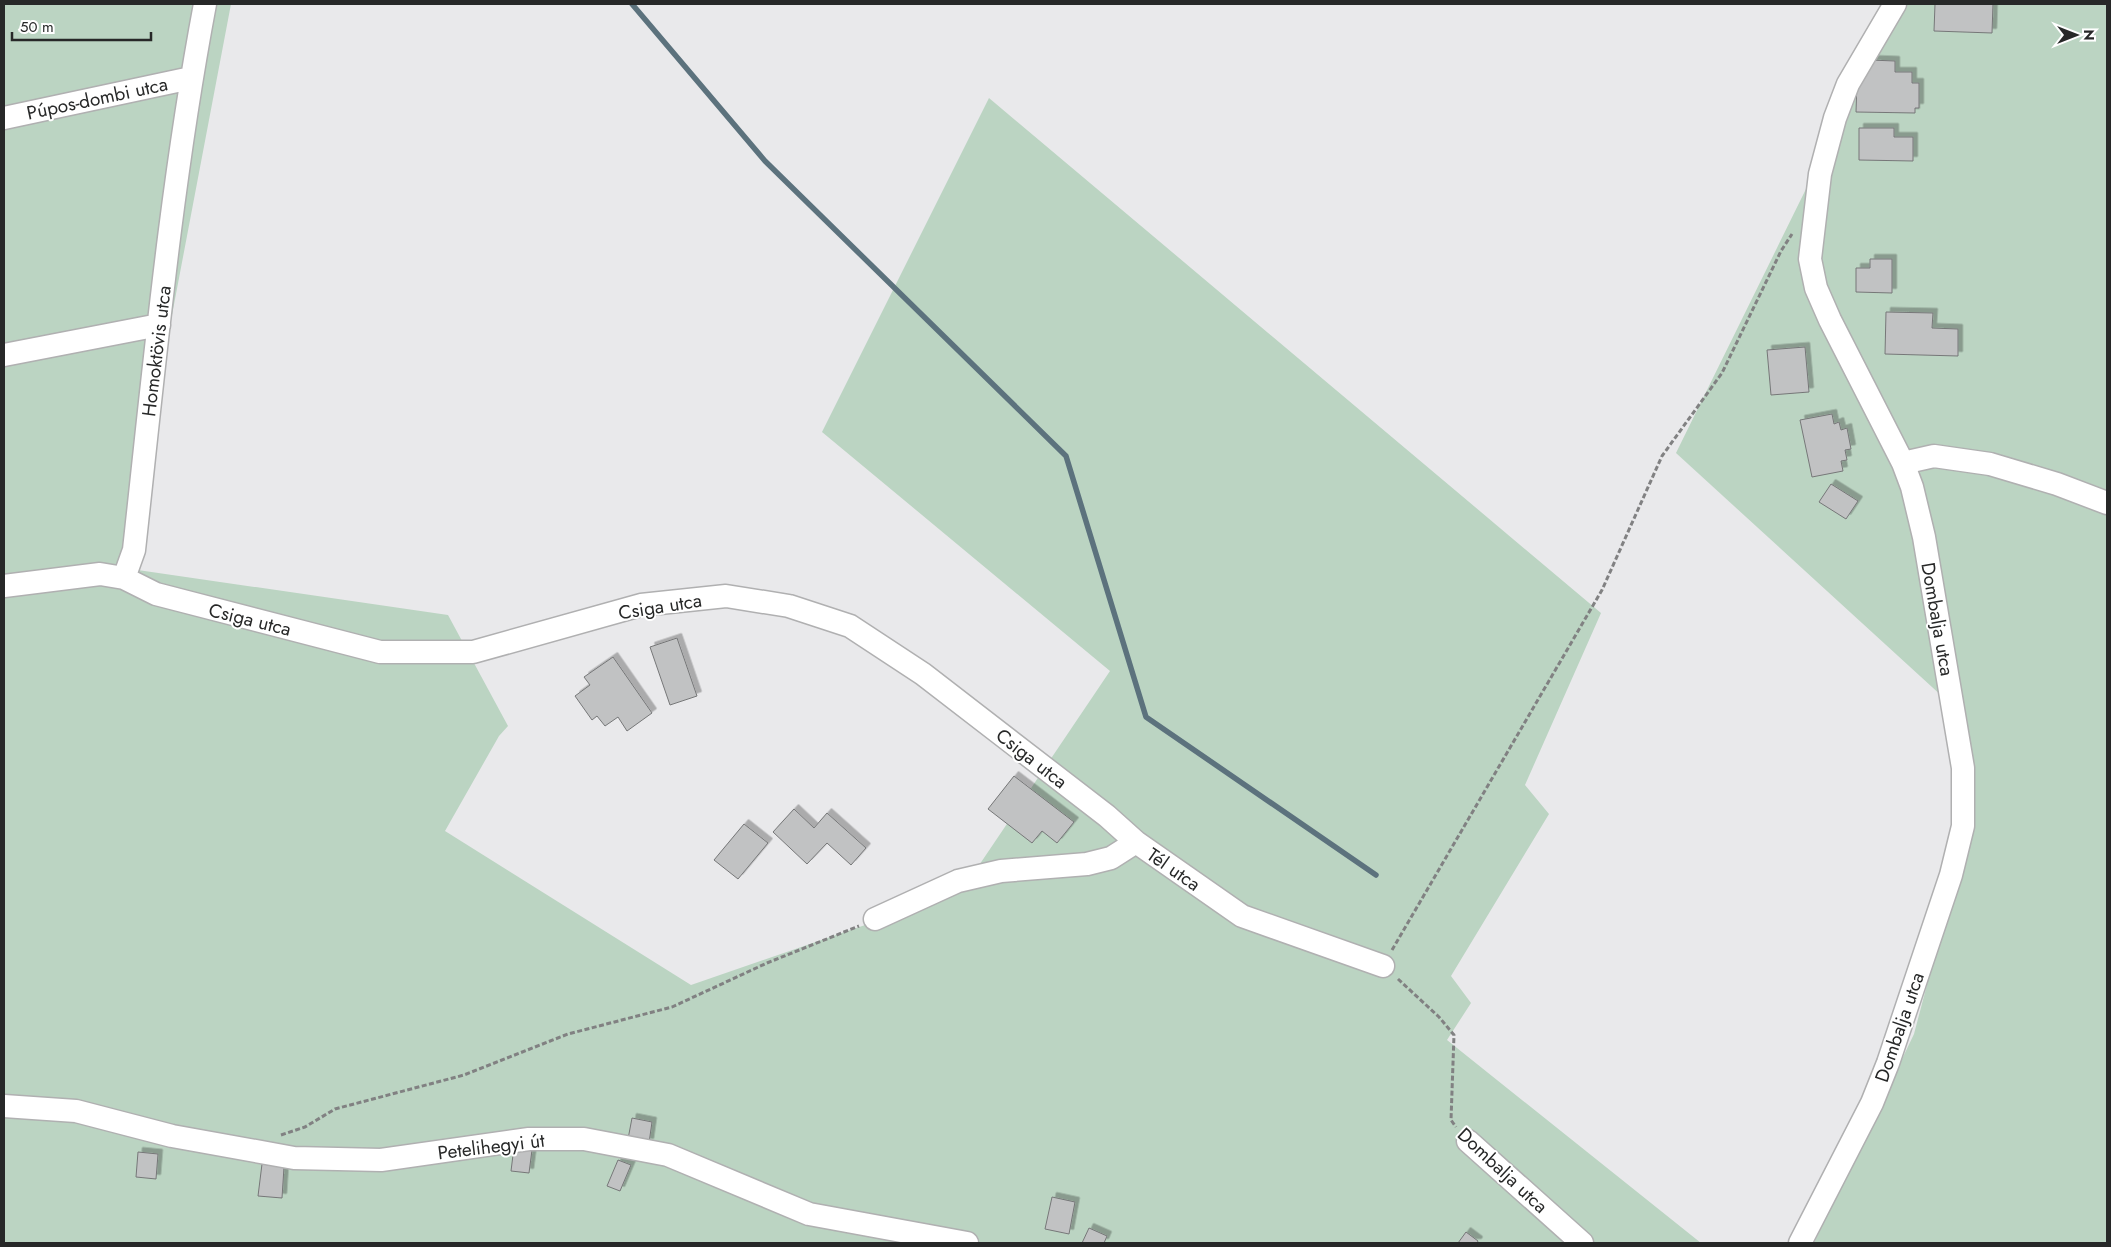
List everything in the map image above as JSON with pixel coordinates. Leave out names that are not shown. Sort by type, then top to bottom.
[{"type":"street","name":"Homoktövis utca","points":[[124,578],[134,550],[159,326],[191,78],[205,4]]},
{"type":"street","name":"Dombalja utca","points":[[1800,1243],[1872,1103],[1888,1063],[1951,875],[1963,826],[1963,768],[1924,537],[1912,487],[1903,463],[1830,320],[1816,288],[1810,259],[1820,174],[1835,118],[1848,84],[1895,4]]},
{"type":"street","name":"Púpos-dombi utca","points":[[4,118],[191,78]]},
{"type":"street","points":[[4,355],[159,326]]},
{"type":"street","points":[[1903,463],[1934,456],[1990,464],[2057,484],[2107,503]]},
{"type":"street","points":[[4,586],[100,574],[124,578]]},
{"type":"street","name":"Csiga utca","points":[[124,578],[156,594],[380,652],[473,652],[641,605],[726,596],[789,606],[850,626],[923,674],[1108,816],[1136,842]]},
{"type":"street","name":"Tél utca","points":[[875,919],[958,881],[1001,871],[1086,864],[1111,858],[1136,842],[1242,916],[1383,966]]},
{"type":"street","name":"Petelihegyi út","points":[[4,1106],[76,1111],[172,1136],[294,1158],[381,1160],[529,1139],[584,1138],[668,1155],[809,1214],[967,1243]]},
{"type":"street","name":"Dombalja utca","points":[[1468,1141],[1582,1243]]},
{"type":"path","points":[[1383,966],[1602,590],[1662,456],[1722,373],[1781,251],[1796,229]]},
{"type":"path","points":[[280,1135],[305,1127],[335,1109],[464,1075],[568,1034],[672,1006],[767,963],[875,919]]},
{"type":"path","name":"Dombalja utca","points":[[1383,966],[1439,1017],[1454,1035],[1455,1057],[1451,1120],[1468,1141]]},
{"type":"green space","points":[[4,4],[231,4],[124,568],[448,615],[508,726],[499,736],[445,831],[691,985],[961,892],[1110,671],[822,432],[989,98],[1601,613],[1525,785],[1549,814],[1451,976],[1471,1003],[1447,1040],[1701,1243],[4,1243]]},
{"type":"green space","points":[[1907,4],[2107,4],[2107,1243],[1814,1243],[1914,1034],[1974,807],[1967,719],[1676,453],[1839,122]]},
{"type":"building","points":[[1935,4],[1993,4],[1992,33],[1934,31]]},
{"type":"building","points":[[1870,60],[1895,61],[1895,72],[1912,72],[1912,83],[1919,83],[1919,108],[1915,108],[1915,113],[1856,112],[1857,80]]},
{"type":"building","points":[[1859,128],[1894,128],[1894,137],[1913,137],[1913,161],[1859,160]]},
{"type":"building","points":[[1870,259],[1892,259],[1892,293],[1856,292],[1856,268],[1870,268]]},
{"type":"building","points":[[1886,312],[1933,313],[1932,328],[1958,329],[1958,356],[1885,354]]},
{"type":"building","points":[[1805,347],[1809,392],[1771,395],[1767,350]]},
{"type":"building","points":[[1832,414],[1834,424],[1839,422],[1841,430],[1847,428],[1851,449],[1845,450],[1847,460],[1841,461],[1843,471],[1812,477],[1800,420]]},
{"type":"building","points":[[1831,484],[1858,501],[1846,519],[1819,502]]},
{"type":"building","points":[[677,638],[697,696],[670,705],[650,647]]},
{"type":"building","points":[[613,657],[652,713],[627,731],[618,717],[605,726],[597,716],[592,720],[575,696],[590,685],[584,677]]},
{"type":"building","points":[[1014,776],[1074,822],[1057,843],[1042,831],[1032,843],[988,809]]},
{"type":"building","points":[[794,809],[814,828],[827,813],[866,848],[851,865],[827,843],[807,864],[773,832]]},
{"type":"building","points":[[744,824],[768,843],[738,879],[714,860]]},
{"type":"building","points":[[632,1118],[652,1122],[649,1143],[628,1139]]},
{"type":"building","points":[[514,1147],[532,1150],[529,1173],[511,1171]]},
{"type":"building","points":[[138,1152],[158,1154],[156,1179],[136,1177]]},
{"type":"building","points":[[618,1160],[631,1165],[620,1191],[607,1186]]},
{"type":"building","points":[[262,1164],[284,1167],[282,1198],[258,1196]]},
{"type":"building","points":[[1052,1197],[1075,1202],[1069,1234],[1045,1229]]},
{"type":"building","points":[[1089,1228],[1107,1236],[1104,1243],[1082,1243]]},
{"type":"building","points":[[1466,1232],[1478,1241],[1477,1243],[1458,1243]]},
{"type":"waterway","points":[[632,4],[765,161],[1066,456],[1146,717],[1376,875]]}]
